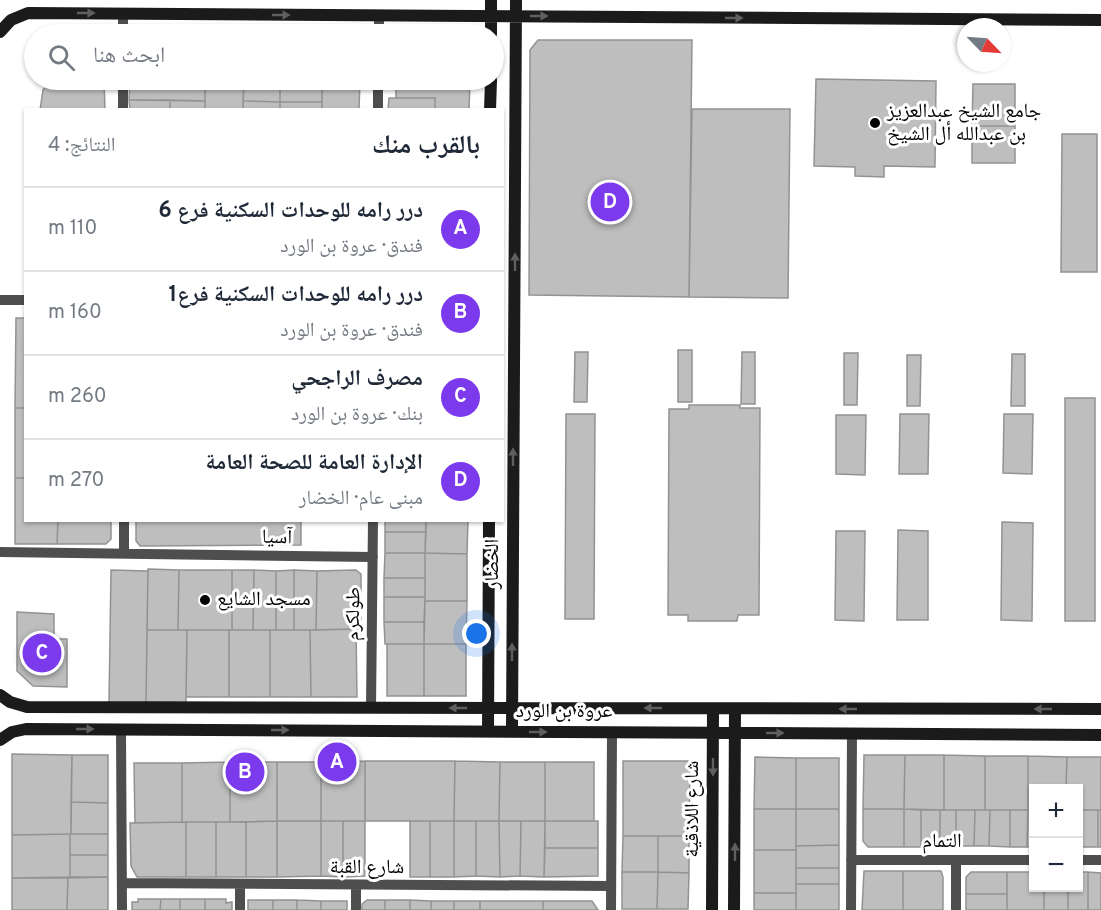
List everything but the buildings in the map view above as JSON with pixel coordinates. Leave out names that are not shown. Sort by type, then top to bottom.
[{"type":"street","points":[[24,0],[23,6],[28,13]]},
{"type":"street","points":[[491,0],[491,24]]},
{"type":"street","name":"الخضار","points":[[512,731],[516,0]]},
{"type":"street","points":[[0,32],[11,20],[28,13],[1101,20]]},
{"type":"street","points":[[123,14],[123,24]]},
{"type":"street","points":[[379,15],[379,24]]},
{"type":"street","points":[[123,90],[123,108]]},
{"type":"street","points":[[378,90],[378,108]]},
{"type":"street","points":[[490,90],[490,108]]},
{"type":"street","points":[[0,300],[24,300]]},
{"type":"street","points":[[124,522],[124,554]]},
{"type":"street","name":"طولكرم","points":[[371,708],[373,522]]},
{"type":"street","name":"الخضار","points":[[488,731],[489,522]]},
{"type":"street","name":"آسيا","points":[[0,552],[373,557]]},
{"type":"street","points":[[0,695],[13,704],[27,707],[21,718],[26,729],[12,732],[0,741]]},
{"type":"street","name":"عروة بن الورد","points":[[27,707],[1101,709]]},
{"type":"street","name":"شارع اللاذقية","points":[[712,910],[713,709]]},
{"type":"street","points":[[734,910],[735,709]]},
{"type":"street","name":"عروة بن الورد","points":[[26,729],[1101,735]]},
{"type":"street","points":[[122,729],[122,910]]},
{"type":"street","points":[[611,910],[612,732]]},
{"type":"street","points":[[851,910],[852,733]]},
{"type":"street","name":"التمام","points":[[851,860],[1029,860]]},
{"type":"street","points":[[956,860],[956,910]]},
{"type":"street","points":[[1083,860],[1101,860]]},
{"type":"street","name":"شارع القبة","points":[[122,883],[611,886]]},
{"type":"street","points":[[240,884],[240,910]]},
{"type":"street","points":[[356,886],[356,910]]},
{"type":"place","name":"جامع الشيخ عبدالعزيز بن عبدالله أل الشيخ","points":[[875,123]]},
{"type":"place","name":"الإدارة العامة للصحة العامة","points":[[610,202]]},
{"type":"place","name":"مسجد الشايع","points":[[205,600]]},
{"type":"place","name":"مصرف الراجحي","points":[[42,653]]},
{"type":"place","name":"درر رامه للوحدات السكنية فرع 6","points":[[337,762]]},
{"type":"place","name":"درر رامه للوحدات السكنية فرع1","points":[[245,772]]}]
